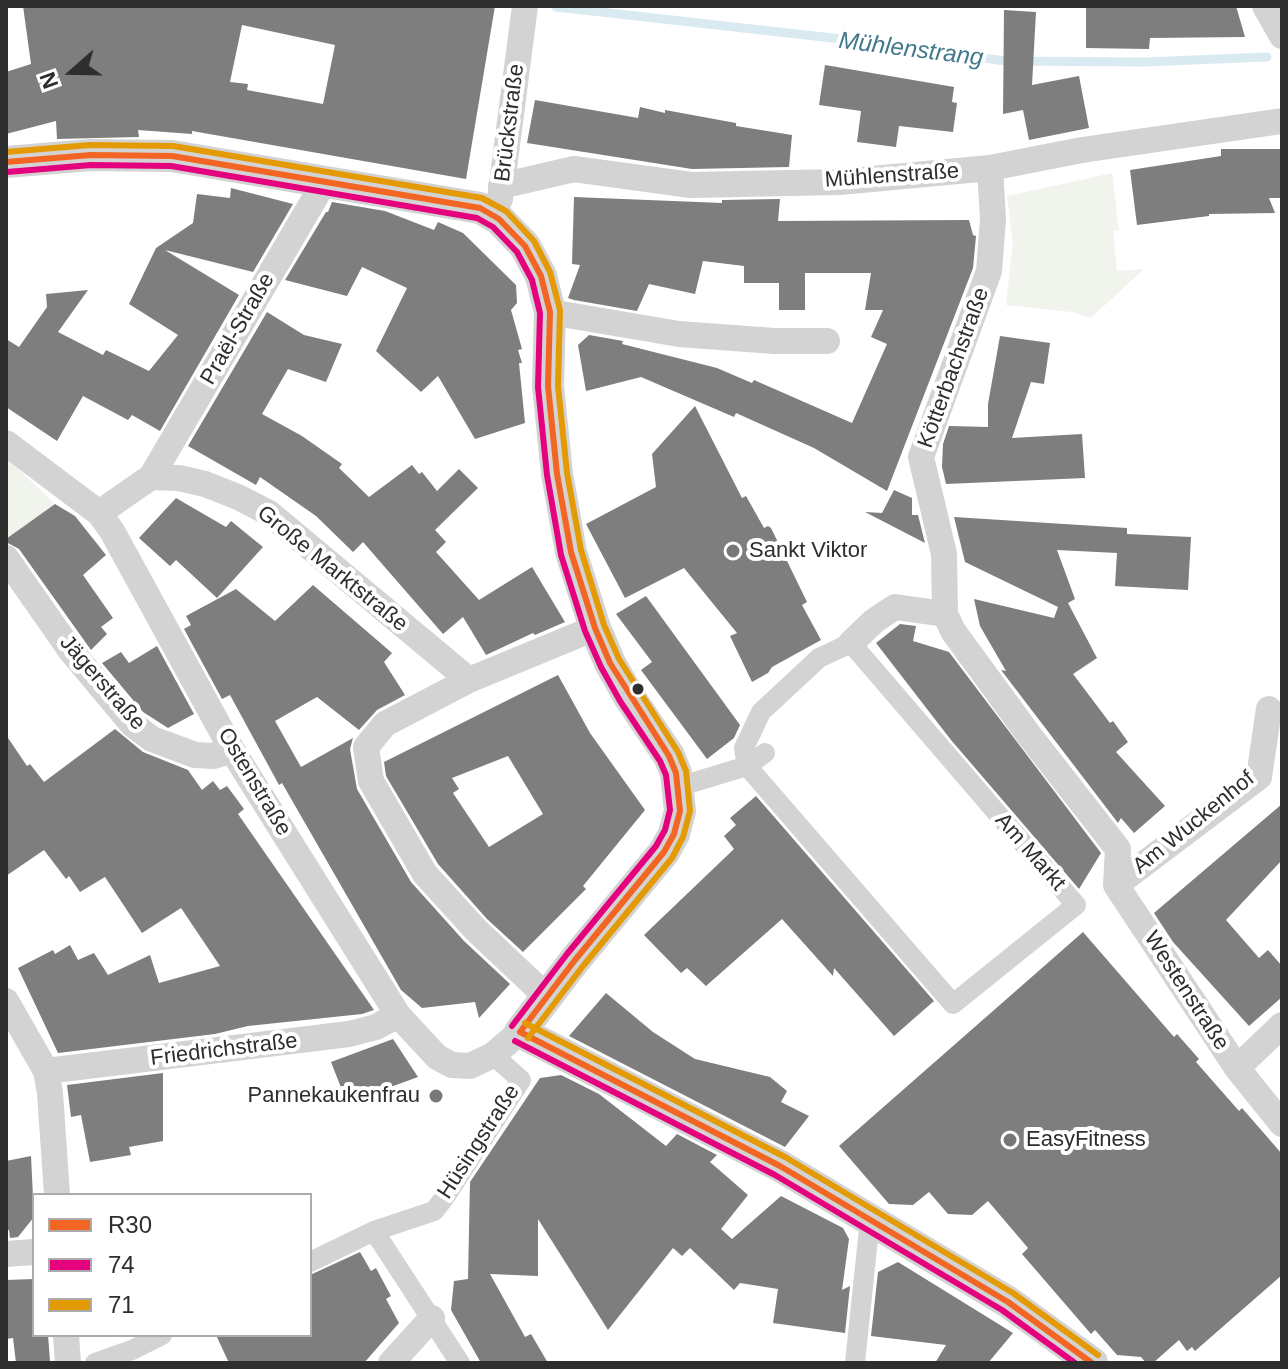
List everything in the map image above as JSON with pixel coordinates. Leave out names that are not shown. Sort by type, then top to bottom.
[{"type":"street","points":[[1265,6],[1282,36]]},
{"type":"street","name":"Brückstraße","points":[[499,219],[525,11]]},
{"type":"street","name":"Mühlenstraße","points":[[501,186],[574,169],[691,185],[840,182],[990,168],[1082,150],[1282,121]]},
{"type":"street","points":[[6,162],[91,155],[172,156],[480,208],[499,219],[525,246],[541,276],[550,312],[548,386],[557,474],[571,552],[595,628],[628,695],[669,756],[678,787],[680,811],[674,834],[664,852],[520,1032],[780,1166],[1008,1302],[1092,1363]]},
{"type":"street","name":"Kötterbachstraße","points":[[945,614],[944,554],[921,457],[989,271],[993,219],[990,168]]},
{"type":"street","name":"Praël-Straße","points":[[151,477],[325,181]]},
{"type":"street","points":[[550,312],[679,334],[774,341],[827,341]]},
{"type":"street","name":"Ostenstraße","points":[[7,446],[99,513],[131,562],[232,750],[398,1015],[437,1057],[452,1065],[470,1066],[493,1055],[520,1032]]},
{"type":"street","points":[[99,513],[151,477]]},
{"type":"street","name":"Große Marktstraße","points":[[151,477],[179,478],[205,484],[269,513],[469,680]]},
{"type":"street","name":"Jägerstraße","points":[[6,558],[71,651],[132,724],[152,739],[195,755],[213,756],[232,750]]},
{"type":"street","points":[[747,766],[744,748],[761,712],[819,658],[851,643],[874,621],[895,607],[945,614],[953,631],[1029,735],[1118,849],[1116,885]]},
{"type":"street","points":[[546,996],[476,930],[425,874],[381,802],[367,765],[366,747],[385,724],[469,680],[595,628]]},
{"type":"street","name":"Am Markt","points":[[726,744],[953,1004],[1076,905],[851,643]]},
{"type":"street","name":"Am Wuckenhof","points":[[1116,885],[1259,777],[1269,709]]},
{"type":"street","points":[[678,787],[747,766],[765,753]]},
{"type":"street","name":"Westenstraße","points":[[1116,885],[1237,1068],[1282,1124]]},
{"type":"street","points":[[6,1001],[46,1071],[57,1193]]},
{"type":"street","name":"Friedrichstraße","points":[[46,1071],[349,1034],[376,1027],[398,1015]]},
{"type":"street","points":[[1237,1068],[1282,1025]]},
{"type":"street","name":"Hüsingstraße","points":[[374,1231],[434,1211],[445,1197],[521,1080],[493,1055]]},
{"type":"street","points":[[855,1363],[870,1219]]},
{"type":"street","points":[[312,1261],[374,1231],[460,1363]]},
{"type":"street","points":[[6,1254],[32,1252]]},
{"type":"street","points":[[391,1363],[432,1318]]},
{"type":"street","points":[[66,1337],[68,1363]]},
{"type":"street","points":[[95,1363],[158,1337]]},
{"type":"shaded area","points":[[1112,173],[1119,230],[1113,231],[1117,271],[1144,269],[1091,318],[1072,312],[1006,305],[1013,243],[1007,196]]},
{"type":"shaded area","points":[[6,457],[55,504],[6,539]]},
{"type":"building","points":[[23,6],[495,6],[466,179],[192,131],[192,134],[138,130],[139,137],[57,139],[56,121],[6,134],[6,72],[31,64]],"holes":[[[242,25],[335,45],[323,104],[247,90],[248,84],[230,82]]]},
{"type":"building","points":[[1086,6],[1236,6],[1245,37],[1150,38],[1149,49],[1086,48]]},
{"type":"building","points":[[1004,10],[1036,12],[1032,85],[1079,76],[1089,128],[1029,140],[1023,110],[1003,114]]},
{"type":"building","points":[[825,65],[954,87],[952,102],[957,103],[953,132],[899,126],[896,147],[857,142],[861,111],[819,105]]},
{"type":"building","points":[[535,100],[638,118],[640,107],[665,113],[665,110],[792,135],[789,167],[692,169],[527,143]]},
{"type":"building","points":[[1221,149],[1282,149],[1282,198],[1269,198],[1275,213],[1209,214],[1137,225],[1130,170],[1221,156]]},
{"type":"building","points":[[231,188],[293,204],[253,272],[165,250],[239,295],[160,431],[132,415],[128,420],[83,396],[57,441],[6,407],[6,339],[19,347],[47,307],[46,294],[88,290],[58,332],[103,355],[106,350],[149,371],[178,335],[129,304],[156,248],[193,223],[197,194],[230,198]]},
{"type":"building","points":[[574,197],[722,203],[722,200],[780,199],[778,221],[969,220],[976,236],[973,268],[887,491],[814,448],[736,413],[734,417],[641,377],[586,391],[578,345],[589,335],[623,341],[622,344],[717,368],[752,383],[754,380],[852,423],[887,344],[871,337],[883,310],[865,310],[871,273],[805,273],[805,310],[779,310],[779,283],[744,283],[744,266],[703,261],[695,294],[649,284],[637,311],[574,300],[568,298],[580,265],[572,264]]},
{"type":"building","points":[[332,202],[385,211],[434,230],[438,222],[463,233],[516,285],[517,303],[511,310],[522,349],[518,350],[522,363],[519,363],[525,423],[475,439],[438,376],[421,392],[376,351],[407,288],[362,267],[347,296],[285,280]]},
{"type":"building","points":[[267,312],[304,335],[342,344],[326,382],[288,369],[262,414],[302,436],[342,464],[339,468],[369,497],[412,465],[437,491],[459,469],[478,488],[435,530],[446,542],[436,552],[479,600],[532,567],[565,622],[486,655],[463,617],[443,634],[363,542],[353,552],[316,516],[260,477],[256,485],[188,446]]},
{"type":"building","points":[[1000,336],[1050,343],[1044,384],[1031,382],[1012,438],[1082,434],[1085,478],[946,484],[942,467],[943,444],[949,426],[988,427],[988,404]]},
{"type":"building","name":"Sankt Viktor","points":[[695,406],[742,498],[746,496],[764,528],[771,528],[807,602],[802,605],[821,640],[772,667],[752,682],[730,636],[737,633],[684,568],[625,598],[586,524],[656,487],[652,454]]},
{"type":"building","points":[[894,490],[912,498],[912,515],[918,515],[925,543],[865,512],[882,513]]},
{"type":"building","points":[[176,498],[226,527],[231,521],[263,547],[217,598],[176,560],[170,566],[139,538]]},
{"type":"building","points":[[55,504],[75,516],[106,555],[83,575],[113,618],[101,627],[107,634],[91,650],[19,549],[6,542]]},
{"type":"building","points":[[954,517],[1127,528],[1127,534],[1191,537],[1188,590],[1115,586],[1117,553],[1057,550],[1075,599],[1068,603],[1097,658],[1073,674],[1128,742],[1116,752],[1165,806],[1134,833],[1121,818],[1118,823],[1001,670],[1006,671],[980,626],[974,599],[1054,618],[1058,607],[965,562]]},
{"type":"building","points":[[313,585],[392,653],[384,662],[405,695],[377,710],[359,730],[317,697],[275,721],[301,767],[353,738],[350,749],[357,789],[411,882],[464,941],[510,984],[479,1018],[475,1002],[422,1008],[401,990],[282,783],[279,785],[230,695],[222,699],[184,629],[191,625],[186,616],[236,589],[275,621]]},
{"type":"building","points":[[646,596],[740,725],[734,738],[707,759],[641,670],[652,662],[616,614]]},
{"type":"building","points":[[900,624],[916,626],[913,641],[949,652],[1101,853],[1079,889],[951,740],[876,643]]},
{"type":"building","points":[[157,646],[194,714],[168,728],[143,712],[102,663],[121,652],[129,663]]},
{"type":"building","points":[[558,675],[590,733],[645,810],[583,886],[586,889],[523,952],[487,919],[438,864],[386,776],[384,762]],"holes":[[[508,756],[543,814],[489,847],[453,793],[459,789],[452,778]]]},
{"type":"building","points":[[115,729],[143,752],[188,770],[202,790],[213,781],[220,790],[227,786],[244,809],[238,814],[374,1010],[58,1053],[18,968],[70,945],[78,960],[94,953],[108,975],[150,955],[159,983],[220,966],[181,908],[142,933],[105,877],[80,892],[44,850],[6,876],[6,735],[27,766],[30,764],[44,782]]},
{"type":"building","points":[[756,796],[934,1001],[894,1036],[834,968],[833,976],[782,919],[706,986],[687,968],[681,973],[644,935],[734,849],[724,836],[736,825],[730,818]]},
{"type":"building","points":[[1282,804],[1282,860],[1226,920],[1259,958],[1268,950],[1282,966],[1282,997],[1249,1026],[1173,942],[1154,913]]},
{"type":"building","points":[[1083,932],[1174,1037],[1177,1034],[1199,1059],[1196,1062],[1239,1111],[1242,1108],[1282,1154],[1282,1275],[1195,1351],[1192,1347],[1187,1351],[1179,1340],[1153,1363],[1146,1363],[1141,1357],[1117,1355],[1095,1330],[1091,1334],[1022,1254],[1028,1248],[988,1201],[972,1215],[948,1214],[929,1192],[913,1205],[889,1204],[839,1146]]},
{"type":"building","points":[[606,993],[653,1032],[695,1059],[770,1077],[787,1091],[781,1102],[809,1116],[785,1147],[569,1036]]},
{"type":"building","points":[[393,1039],[418,1077],[347,1103],[331,1062]]},
{"type":"building","points":[[163,1073],[163,1141],[129,1147],[131,1155],[90,1162],[81,1115],[71,1117],[67,1085]]},
{"type":"building","points":[[561,1075],[599,1094],[666,1146],[677,1134],[717,1155],[710,1162],[748,1195],[721,1229],[732,1239],[781,1196],[843,1228],[849,1239],[842,1290],[850,1286],[845,1333],[773,1323],[778,1289],[740,1283],[734,1290],[690,1248],[682,1256],[673,1248],[608,1330],[538,1219],[538,1276],[490,1274],[525,1337],[531,1334],[548,1363],[481,1363],[451,1310],[454,1281],[468,1279],[470,1182],[540,1078]]},
{"type":"building","points":[[31,1156],[32,1220],[18,1237],[10,1238],[9,1230],[6,1230],[6,1161]]},
{"type":"building","points":[[360,1252],[371,1271],[376,1268],[391,1296],[386,1299],[399,1323],[364,1363],[229,1363],[217,1337],[312,1337],[312,1274]]},
{"type":"building","points":[[898,1262],[1013,1333],[988,1363],[935,1363],[946,1345],[871,1336],[878,1272]]},
{"type":"building","points":[[32,1279],[32,1337],[48,1337],[50,1361],[16,1363],[13,1338],[6,1339],[6,1280]]},
{"type":"waterway","name":"Mühlenstrang","points":[[556,7],[877,43],[1005,61],[1144,62],[1267,57]]},
{"type":"transit line","name":"71","points":[[6,152],[90,145],[173,146],[482,198],[506,211],[534,241],[550,272],[560,310],[558,386],[567,473],[581,550],[604,625],[619,659],[678,752],[686,771],[690,811],[683,837],[672,858],[528,1038]]},
{"type":"transit line","name":"R30","points":[[6,162],[91,155],[172,156],[480,208],[499,219],[525,246],[541,276],[550,312],[548,386],[557,474],[571,552],[595,628],[610,663],[669,756],[676,773],[680,811],[674,834],[664,852],[520,1032]]},
{"type":"transit line","name":"74","points":[[7,172],[91,165],[171,166],[477,218],[493,227],[517,252],[532,280],[540,313],[538,387],[547,475],[561,555],[585,631],[601,667],[666,775],[670,810],[665,830],[656,846],[512,1026]]},
{"type":"transit line","name":"71","points":[[525,1023],[785,1157],[1013,1293],[1098,1355]]},
{"type":"transit line","name":"R30","points":[[520,1032],[780,1166],[1008,1302],[1092,1363]]},
{"type":"transit line","name":"74","points":[[515,1041],[775,1175],[1002,1310],[1075,1363]]},
{"type":"place","name":"Sankt Viktor","points":[[733,551]]},
{"type":"place","name":"Pannekaukenfrau","points":[[436,1096]]},
{"type":"place","name":"EasyFitness","points":[[1010,1140]]}]
